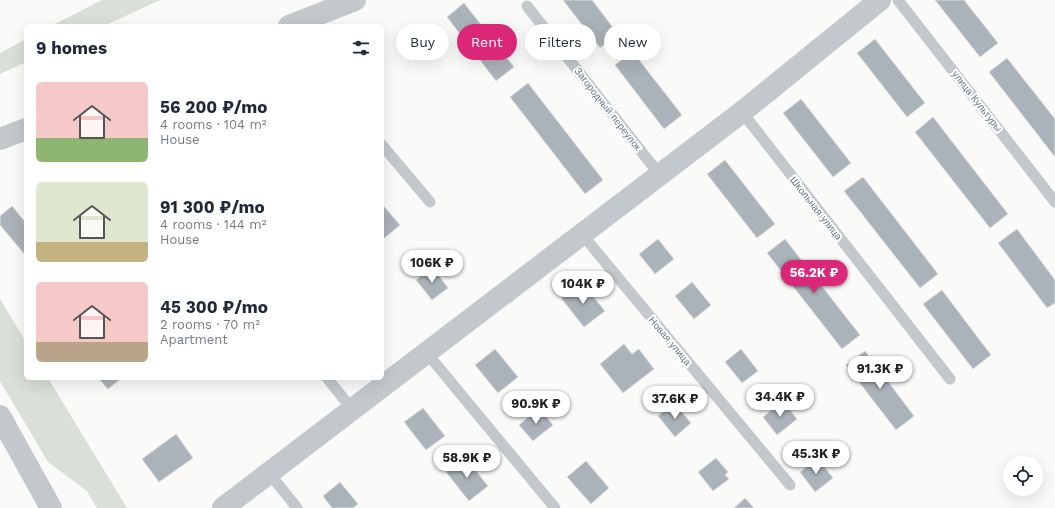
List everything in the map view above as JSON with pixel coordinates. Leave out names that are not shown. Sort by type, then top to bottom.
[{"type":"street","points":[[296,24],[355,0]]},
{"type":"street","points":[[223,508],[581,233],[742,112],[880,0]]},
{"type":"street","points":[[0,139],[24,130]]},
{"type":"street","points":[[0,416],[51,508]]},
{"type":"lane","name":"улица Культуры","points":[[898,0],[1055,202]]},
{"type":"lane","name":"Загородный переулок","points":[[527,6],[659,174]]},
{"type":"lane","name":"Школьная улица","points":[[742,112],[950,379]]},
{"type":"lane","points":[[384,147],[430,202]]},
{"type":"lane","name":"Новая улица","points":[[581,233],[790,485]]},
{"type":"lane","points":[[426,352],[555,508]]},
{"type":"lane","points":[[329,380],[352,409]]},
{"type":"lane","points":[[269,473],[297,508]]},
{"type":"shaded area","points":[[102,0],[160,0],[108,24],[55,24]]},
{"type":"shaded area","points":[[24,40],[24,63],[0,74],[0,53]]},
{"type":"shaded area","points":[[0,299],[24,339],[24,380],[49,380],[127,508],[97,508],[87,491],[48,462],[0,381]]},
{"type":"building","points":[[563,0],[592,0],[610,24],[604,24],[604,45],[600,48],[596,43],[596,24],[582,24]]},
{"type":"building","points":[[935,0],[964,0],[998,43],[980,57]]},
{"type":"building","points":[[464,3],[480,24],[457,24],[457,30],[447,17]]},
{"type":"building","points":[[875,39],[925,103],[907,117],[857,53]]},
{"type":"building","points":[[1007,58],[1055,119],[1055,157],[989,72]]},
{"type":"building","points":[[480,60],[509,60],[514,67],[496,81]]},
{"type":"building","points":[[621,60],[639,60],[682,115],[664,129],[615,65]]},
{"type":"building","points":[[528,83],[603,180],[585,194],[510,97]]},
{"type":"building","points":[[801,99],[851,163],[833,177],[783,113]]},
{"type":"building","points":[[933,117],[1008,214],[990,228],[915,132]]},
{"type":"building","points":[[725,160],[775,224],[757,238],[707,174]]},
{"type":"building","points":[[863,177],[938,274],[920,288],[844,191]]},
{"type":"building","points":[[12,206],[24,221],[24,254],[0,225],[0,216]]},
{"type":"building","points":[[384,206],[400,225],[384,238]]},
{"type":"building","points":[[1017,229],[1055,280],[1055,303],[1047,308],[998,243]]},
{"type":"building","points":[[658,239],[674,259],[655,274],[639,254]]},
{"type":"building","points":[[785,239],[860,335],[842,349],[767,253]]},
{"type":"building","points":[[432,267],[448,288],[432,300],[416,280]]},
{"type":"building","points":[[581,282],[605,311],[584,327],[561,298]]},
{"type":"building","points":[[692,282],[711,305],[694,319],[675,296]]},
{"type":"building","points":[[942,290],[991,355],[973,369],[923,304]]},
{"type":"building","points":[[624,344],[632,354],[639,349],[654,369],[623,393],[600,364]]},
{"type":"building","points":[[495,349],[518,377],[498,393],[475,365]]},
{"type":"building","points":[[741,349],[758,371],[742,383],[725,362]]},
{"type":"building","points":[[865,351],[914,416],[896,430],[846,365]]},
{"type":"building","points":[[100,380],[119,380],[108,389]]},
{"type":"building","points":[[783,401],[797,419],[777,435],[763,417]]},
{"type":"building","points":[[674,403],[691,423],[675,437],[658,416]]},
{"type":"building","points":[[423,408],[445,436],[426,450],[404,422]]},
{"type":"building","points":[[539,408],[553,425],[533,441],[519,425]]},
{"type":"building","points":[[176,434],[193,458],[159,482],[142,459]]},
{"type":"building","points":[[464,456],[488,486],[469,501],[446,472]]},
{"type":"building","points":[[716,458],[728,472],[725,475],[729,479],[713,491],[698,472]]},
{"type":"building","points":[[818,459],[833,478],[815,492],[800,472]]},
{"type":"building","points":[[586,461],[609,488],[591,504],[567,477]]},
{"type":"building","points":[[340,482],[358,504],[353,508],[332,508],[323,496]]},
{"type":"building","points":[[745,498],[754,508],[734,508]]}]
